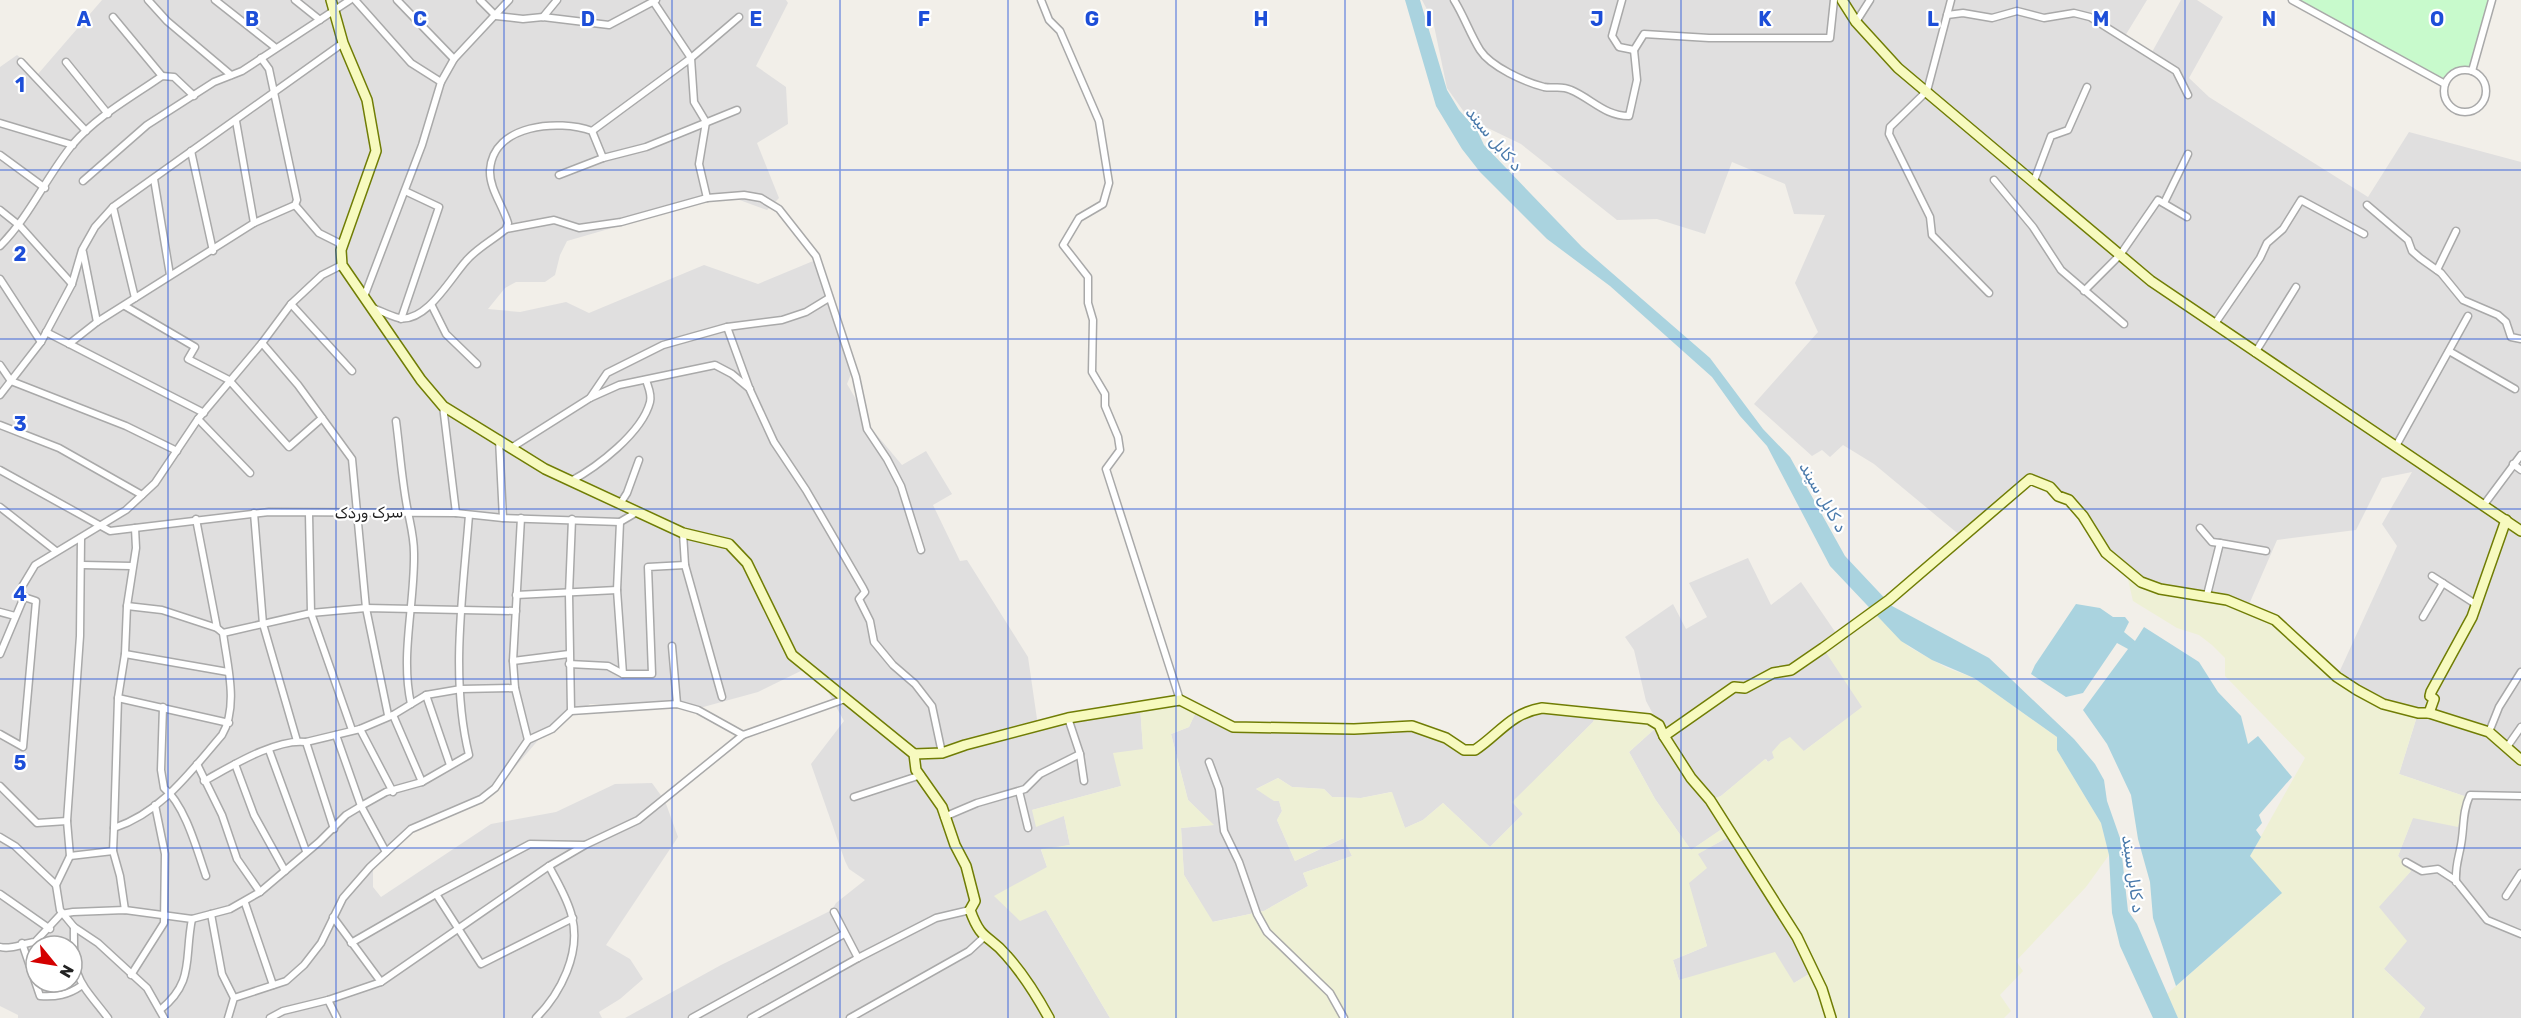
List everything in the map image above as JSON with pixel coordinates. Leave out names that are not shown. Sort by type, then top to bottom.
[{"type":"street","points":[[148,0],[167,21],[231,75]]},
{"type":"street","points":[[215,0],[276,48]]},
{"type":"street","points":[[295,0],[320,20]]},
{"type":"street","points":[[331,0],[343,44],[367,100],[375,151],[341,250]]},
{"type":"street","points":[[82,181],[147,125],[214,82],[261,58],[350,0]]},
{"type":"street","points":[[355,0],[411,63],[441,82]]},
{"type":"street","points":[[397,0],[454,59]]},
{"type":"street","points":[[480,0],[496,16],[523,19],[543,16],[609,25],[655,1],[691,58],[694,102],[706,122],[699,164],[707,198]]},
{"type":"street","points":[[364,298],[405,191],[441,82],[454,59],[509,0]]},
{"type":"street","points":[[543,16],[557,0]]},
{"type":"street","points":[[1041,0],[1049,20],[1060,32],[1101,127],[1108,183],[1107,198],[1103,204],[1079,218],[1063,245],[1088,277],[1088,303],[1094,320],[1092,372],[1105,394],[1105,406],[1119,444],[1119,450],[1106,469],[1180,700]]},
{"type":"street","points":[[1454,0],[1482,52],[1497,65],[1515,76],[1545,87],[1561,86],[1573,90],[1615,116],[1629,116],[1637,80],[1634,50],[1644,34],[1709,38],[1830,38],[1834,0]]},
{"type":"street","points":[[1622,0],[1612,36],[1619,47],[1634,50]]},
{"type":"street","points":[[1842,0],[1856,22],[1898,68],[2151,281],[2255,354],[2521,531]]},
{"type":"street","points":[[1856,22],[1870,0]]},
{"type":"street","points":[[1951,0],[1927,91],[1890,128],[1889,134],[1930,217],[1932,235],[1989,293]]},
{"type":"street","points":[[2292,0],[2302,2],[2445,84]]},
{"type":"street","points":[[2472,70],[2492,0]]},
{"type":"street","points":[[1947,15],[1963,13],[1992,18],[2018,11],[2044,18],[2074,14],[2090,17],[2176,71],[2188,95]]},
{"type":"street","points":[[113,17],[162,76]]},
{"type":"street","points":[[506,229],[508,223],[496,196],[490,171],[495,151],[502,140],[515,132],[530,129],[566,126],[592,131],[691,58],[739,17]]},
{"type":"street","points":[[0,395],[41,342],[72,284],[82,250],[95,227],[113,207],[343,44]]},
{"type":"street","points":[[69,344],[97,322],[170,275],[213,251],[254,223],[295,206],[297,200],[269,69],[261,58]]},
{"type":"street","points":[[21,62],[86,132]]},
{"type":"street","points":[[66,62],[108,114]]},
{"type":"street","points":[[2472,70],[2484,81],[2486,89],[2481,104],[2475,110],[2458,111],[2451,106],[2444,92],[2445,84],[2456,72],[2472,70]]},
{"type":"street","points":[[0,246],[20,226],[73,145],[108,114],[162,76],[174,77],[194,96]]},
{"type":"street","points":[[2034,181],[2052,136],[2068,130],[2087,87]]},
{"type":"street","points":[[559,175],[603,158],[646,147],[738,110]]},
{"type":"street","points":[[236,121],[254,223]]},
{"type":"street","points":[[0,123],[73,145]]},
{"type":"street","points":[[592,131],[603,158]]},
{"type":"street","points":[[191,151],[213,251]]},
{"type":"street","points":[[2164,203],[2188,154]]},
{"type":"street","points":[[0,155],[45,188]]},
{"type":"street","points":[[154,179],[170,275]]},
{"type":"street","points":[[1994,180],[2033,227],[2061,270],[2124,324]]},
{"type":"street","points":[[400,319],[440,207],[405,191]]},
{"type":"street","points":[[369,307],[400,319],[420,314],[432,306],[435,296],[466,260],[506,229],[554,220],[579,228],[652,214],[707,198],[744,195],[761,198],[779,209],[816,256],[856,377],[867,429],[887,459],[901,486],[921,550]]},
{"type":"street","points":[[2084,291],[2120,255],[2155,202],[2158,200],[2187,217]]},
{"type":"street","points":[[2214,325],[2260,258],[2266,243],[2283,229],[2301,200],[2364,234]]},
{"type":"street","points":[[2367,205],[2408,240],[2412,251],[2437,270],[2463,300],[2498,315],[2506,322],[2511,337],[2521,339]]},
{"type":"street","points":[[295,206],[319,233],[339,243],[342,265],[421,380],[443,406],[511,448],[571,481],[683,533],[729,544],[747,563],[792,655],[914,754],[942,753],[1068,718],[1180,700],[1233,727],[1354,729],[1412,726],[1446,738],[1464,750],[1475,750],[1510,720],[1542,708],[1649,719],[1659,725],[1691,778],[1710,800],[1797,937],[1822,989],[1831,1018]]},
{"type":"street","points":[[113,207],[135,298]]},
{"type":"street","points":[[0,210],[20,226],[72,284]]},
{"type":"street","points":[[2437,270],[2456,231]]},
{"type":"street","points":[[82,250],[97,322]]},
{"type":"street","points":[[0,734],[23,747],[36,602],[24,597],[20,590],[34,565],[126,510],[155,483],[198,419],[262,344],[291,304],[322,275],[342,265]]},
{"type":"street","points":[[0,279],[41,342]]},
{"type":"street","points":[[2255,354],[2296,287]]},
{"type":"street","points":[[590,398],[607,373],[663,345],[727,327],[782,320],[806,312],[829,298]]},
{"type":"street","points":[[291,304],[352,371]]},
{"type":"street","points":[[125,306],[195,347],[188,359],[229,380],[289,447],[322,418]]},
{"type":"street","points":[[432,306],[446,334],[477,364]]},
{"type":"street","points":[[2396,446],[2468,316]]},
{"type":"street","points":[[727,327],[750,390],[774,442],[806,490],[865,592],[859,599],[870,621],[874,642],[893,665],[915,684],[932,706],[942,753]]},
{"type":"street","points":[[46,333],[204,413]]},
{"type":"street","points":[[262,344],[352,459],[366,608],[391,715],[422,782]]},
{"type":"street","points":[[2449,351],[2515,389]]},
{"type":"street","points":[[0,365],[11,381],[126,426],[177,451]]},
{"type":"street","points":[[511,448],[590,398],[619,385],[715,365],[732,374],[750,390]]},
{"type":"street","points":[[571,481],[595,468],[622,443],[650,403],[651,394],[646,380]]},
{"type":"street","points":[[443,406],[456,513]]},
{"type":"street","points":[[198,419],[250,473]]},
{"type":"street","points":[[396,421],[408,513],[414,532],[412,608],[406,684],[411,704]]},
{"type":"street","points":[[0,425],[58,448],[142,495]]},
{"type":"street","points":[[498,439],[503,518]]},
{"type":"street","points":[[2483,506],[2521,455]]},
{"type":"street","points":[[620,504],[627,493],[639,460]]},
{"type":"street","points":[[2513,464],[2521,470]]},
{"type":"street","points":[[0,470],[99,526]]},
{"type":"street","points":[[1664,736],[1734,687],[1745,688],[1773,673],[1791,670],[1890,599],[2027,482],[2050,487],[2058,496],[2069,500],[2083,516],[2106,553],[2141,582],[2160,589],[2227,600],[2275,620],[2337,677],[2383,704],[2418,713],[2429,713],[2488,732],[2521,760]]},
{"type":"street","points":[[0,507],[56,551]]},
{"type":"street","points":[[623,674],[617,590],[620,522],[638,512]]},
{"type":"street","points":[[254,513],[263,624],[297,741]]},
{"type":"street","name":"سرک وردک","points":[[99,526],[110,531],[254,513],[456,513],[503,518],[620,522]]},
{"type":"street","points":[[309,514],[311,613],[351,730]]},
{"type":"street","points":[[61,914],[125,910],[192,919],[245,903],[334,829],[346,815],[386,792],[393,792],[422,782],[469,755],[464,736],[461,689],[462,609],[469,515]]},
{"type":"street","points":[[521,518],[513,661],[514,688],[528,740]]},
{"type":"street","points":[[196,519],[216,628]]},
{"type":"street","points":[[571,711],[569,594],[572,519]]},
{"type":"street","points":[[2429,713],[2434,699],[2430,696],[2431,692],[2477,606],[2506,520]]},
{"type":"street","points":[[125,910],[120,876],[113,851],[118,698],[125,654],[131,566],[136,548],[135,528]]},
{"type":"street","points":[[2200,528],[2212,542],[2266,551]]},
{"type":"street","points":[[683,533],[685,565],[723,697]]},
{"type":"street","points":[[81,538],[83,565],[67,821],[70,856],[56,885],[61,914],[74,927],[98,943],[130,975],[147,988],[164,1018]]},
{"type":"street","points":[[2206,595],[2220,543]]},
{"type":"street","points":[[83,565],[131,566]]},
{"type":"street","points":[[569,664],[608,666],[623,674],[652,674],[648,567],[685,565]]},
{"type":"street","points":[[2432,576],[2477,606]]},
{"type":"street","points":[[2423,617],[2443,583]]},
{"type":"street","points":[[516,595],[617,590]]},
{"type":"street","points":[[0,654],[24,597]]},
{"type":"street","points":[[114,828],[137,820],[171,794],[229,723],[228,672],[223,633],[216,628],[162,610],[127,606]]},
{"type":"street","points":[[223,633],[311,613],[366,608],[516,611]]},
{"type":"street","points":[[0,612],[15,616]]},
{"type":"street","points":[[672,646],[677,704]]},
{"type":"street","points":[[125,654],[228,672]]},
{"type":"street","points":[[513,661],[569,654]]},
{"type":"street","points":[[2488,732],[2499,707],[2521,672]]},
{"type":"street","points":[[204,781],[254,754],[297,741],[306,742],[360,729],[426,695],[461,689],[514,688]]},
{"type":"street","points":[[426,695],[450,765]]},
{"type":"street","points":[[118,698],[163,706],[229,723]]},
{"type":"street","points":[[270,1018],[283,1011],[328,1000],[381,982],[549,866],[585,845],[638,820],[743,735],[845,699]]},
{"type":"street","points":[[234,998],[286,981],[321,943],[343,898],[386,852],[411,830],[481,799],[495,788],[528,740],[552,729],[571,711],[677,704],[698,710],[743,735]]},
{"type":"street","points":[[163,706],[161,770],[164,788],[171,794],[189,829],[206,876]]},
{"type":"street","points":[[1068,718],[1080,754],[1084,781]]},
{"type":"street","points":[[2507,747],[2521,727]]},
{"type":"street","points":[[360,729],[393,792]]},
{"type":"street","points":[[336,735],[361,806],[386,852]]},
{"type":"street","points":[[306,742],[334,829]]},
{"type":"street","points":[[269,750],[306,851]]},
{"type":"street","points":[[751,1018],[858,958],[936,918],[970,910],[975,901],[966,866],[944,817],[942,807],[916,770],[914,754]]},
{"type":"street","points":[[944,817],[977,803],[1025,789],[1040,774],[1080,754]]},
{"type":"street","points":[[1209,762],[1219,789],[1224,831],[1239,862],[1257,914],[1267,932],[1330,993],[1344,1018]]},
{"type":"street","points":[[197,764],[222,815],[237,859],[260,892]]},
{"type":"street","points":[[235,764],[254,815],[285,871]]},
{"type":"street","points":[[854,796],[921,775]]},
{"type":"street","points":[[0,786],[37,823],[67,821]]},
{"type":"street","points":[[1019,791],[1029,828]]},
{"type":"street","points":[[2456,882],[2455,864],[2462,843],[2464,807],[2470,795],[2521,796]]},
{"type":"street","points":[[130,975],[164,923],[165,854],[155,805]]},
{"type":"street","points":[[0,837],[15,846],[56,885]]},
{"type":"street","points":[[351,943],[530,844],[585,845]]},
{"type":"street","points":[[70,856],[113,851]]},
{"type":"street","points":[[2406,862],[2422,871],[2438,869],[2456,882],[2487,920],[2520,931]]},
{"type":"street","points":[[536,1018],[554,1000],[572,958],[573,918],[549,866]]},
{"type":"street","points":[[2506,896],[2521,873]]},
{"type":"street","points":[[0,894],[50,929]]},
{"type":"street","points":[[436,894],[481,964],[573,918]]},
{"type":"street","points":[[245,903],[273,985]]},
{"type":"street","points":[[970,910],[983,938],[1008,956],[1029,984],[1049,1018]]},
{"type":"street","points":[[834,912],[858,958]]},
{"type":"street","points":[[0,947],[8,949],[22,943],[35,942],[50,929],[61,914]]},
{"type":"street","points":[[211,914],[222,974],[234,998],[228,1018]]},
{"type":"street","points":[[333,917],[381,982]]},
{"type":"street","points":[[160,1010],[175,997],[183,984],[192,919]]},
{"type":"street","points":[[74,927],[74,934]]},
{"type":"street","points":[[692,1018],[844,934]]},
{"type":"street","points":[[850,1018],[969,951],[983,938]]},
{"type":"street","points":[[22,943],[24,949]]},
{"type":"street","points":[[84,990],[108,1018]]},
{"type":"street","points":[[39,994],[40,996],[53,997],[66,994]]},
{"type":"street","points":[[328,1000],[337,1018]]},
{"type":"shaded area","points":[[102,0],[786,0],[788,3],[756,66],[786,87],[788,124],[757,143],[779,198],[767,210],[726,195],[567,241],[560,255],[555,275],[545,282],[516,282],[505,288],[488,309],[520,312],[566,302],[589,313],[704,265],[758,284],[818,259],[855,364],[847,384],[864,413],[865,421],[902,465],[926,451],[952,494],[933,505],[960,561],[967,560],[1028,657],[1038,726],[1140,706],[1143,749],[1121,786],[1032,810],[1064,816],[1070,845],[1041,850],[1047,867],[1046,910],[1110,1018],[625,1018],[721,965],[832,910],[836,903],[865,880],[849,869],[845,861],[811,764],[844,721],[813,665],[758,692],[696,709],[590,704],[540,738],[491,795],[470,807],[412,832],[373,868],[373,887],[381,897],[491,824],[556,812],[615,784],[652,783],[665,801],[678,837],[606,945],[630,959],[643,979],[620,999],[599,1012],[602,1018],[18,1018],[18,1015],[0,1006],[0,67],[17,55],[38,74]]},
{"type":"shaded area","points":[[1422,0],[2147,0],[2125,36],[2152,52],[2181,0],[2197,0],[2223,17],[2189,78],[2209,97],[2368,197],[2409,132],[2521,162],[2521,1018],[2419,1018],[2425,1008],[2384,969],[2378,907],[2411,871],[2398,856],[2413,817],[2467,797],[2399,774],[2418,713],[2383,704],[2337,677],[2397,546],[2382,524],[2412,472],[2382,478],[2356,530],[2277,540],[2247,609],[2150,587],[2106,553],[2076,508],[2030,479],[1962,537],[1874,464],[1843,445],[1830,457],[1822,450],[1812,456],[1754,404],[1818,332],[1795,283],[1825,215],[1794,214],[1785,184],[1732,162],[1705,234],[1657,219],[1617,220],[1521,144],[1469,119],[1447,88],[1433,21]]},
{"type":"shaded area","points":[[1748,558],[1771,605],[1801,582],[1838,636],[1824,648],[1863,707],[1804,751],[1768,762],[1766,759],[1721,796],[1711,800],[1727,826],[1691,850],[1655,799],[1629,752],[1659,725],[1646,701],[1634,650],[1625,637],[1673,604],[1686,629],[1707,617],[1689,583]]},
{"type":"shaded area","points":[[1198,707],[1233,727],[1412,726],[1475,750],[1532,710],[1596,715],[1593,722],[1513,802],[1523,814],[1490,847],[1443,803],[1423,820],[1405,828],[1391,792],[1361,798],[1332,797],[1324,789],[1292,787],[1278,778],[1256,789],[1279,800],[1282,811],[1277,820],[1295,861],[1344,838],[1352,856],[1303,873],[1308,886],[1264,911],[1212,922],[1184,875],[1181,828],[1213,825],[1188,800],[1171,734],[1189,727]]},
{"type":"shaded area","points":[[1732,835],[1814,971],[1794,983],[1717,971],[1679,980],[1673,960],[1707,946],[1688,883],[1697,854]]},
{"type":"green space","points":[[2292,0],[2492,0],[2472,71],[2456,72],[2445,84]]},
{"type":"green space","points":[[2126,571],[2141,582],[2207,595],[2275,620],[2357,690],[2418,713],[2399,774],[2467,797],[2458,827],[2413,818],[2398,856],[2411,871],[2379,907],[2407,941],[2384,969],[2425,1008],[2419,1018],[2178,1018],[2167,994],[2281,894],[2250,856],[2305,758],[2225,676],[2225,658],[2212,645],[2199,635],[2177,628],[2133,601]]},
{"type":"green space","points":[[1874,612],[1909,647],[1947,668],[1974,678],[2057,737],[2057,750],[2101,823],[2109,855],[2086,887],[2016,961],[2023,971],[2000,995],[2011,1011],[2004,1018],[1110,1018],[1046,910],[1020,921],[994,896],[1047,867],[1041,849],[1070,845],[1064,816],[1036,827],[1032,810],[1121,786],[1113,753],[1143,749],[1140,706],[1180,700],[1198,707],[1189,727],[1171,734],[1188,800],[1214,825],[1181,828],[1184,875],[1213,922],[1264,911],[1308,886],[1303,873],[1352,856],[1343,838],[1295,861],[1277,820],[1282,811],[1279,801],[1274,801],[1256,789],[1278,778],[1292,787],[1324,789],[1332,797],[1361,798],[1392,792],[1405,828],[1423,820],[1443,803],[1490,847],[1523,814],[1512,802],[1593,722],[1596,715],[1659,725],[1629,752],[1655,799],[1691,850],[1726,826],[1710,800],[1721,796],[1765,759],[1768,762],[1774,758],[1772,752],[1781,742],[1790,737],[1804,751],[1862,707],[1823,648]],"holes":[[[1732,835],[1814,971],[1794,983],[1775,952],[1679,980],[1673,960],[1707,946],[1689,883],[1707,868],[1698,854]]]},
{"type":"water","points":[[1405,0],[1420,0],[1447,90],[1459,110],[1477,130],[1484,145],[1582,247],[1710,358],[1763,429],[1790,457],[1845,556],[1892,606],[1989,658],[2074,739],[2095,764],[2104,780],[2107,801],[2120,838],[2128,911],[2137,924],[2178,1018],[2153,1018],[2120,946],[2112,913],[2109,855],[2101,823],[2057,750],[2057,737],[1974,678],[1932,660],[1901,641],[1830,566],[1767,446],[1740,416],[1712,377],[1610,286],[1547,239],[1480,172],[1462,149],[1436,106]]},
{"type":"water","points":[[2076,604],[2100,608],[2113,617],[2125,617],[2129,622],[2124,632],[2135,641],[2144,627],[2199,662],[2218,692],[2241,716],[2248,744],[2258,736],[2292,777],[2259,815],[2262,823],[2256,830],[2261,837],[2250,856],[2282,893],[2176,986],[2153,918],[2150,882],[2138,839],[2131,795],[2107,744],[2083,710],[2128,649],[2117,643],[2083,693],[2066,697],[2031,674]]},
{"type":"water label","name":"د کابل سيند","points":[[1494,139]]},
{"type":"water label","name":"د کابل سيند","points":[[1823,497]]},
{"type":"water label","name":"د کابل سيند","points":[[2133,874]]}]
